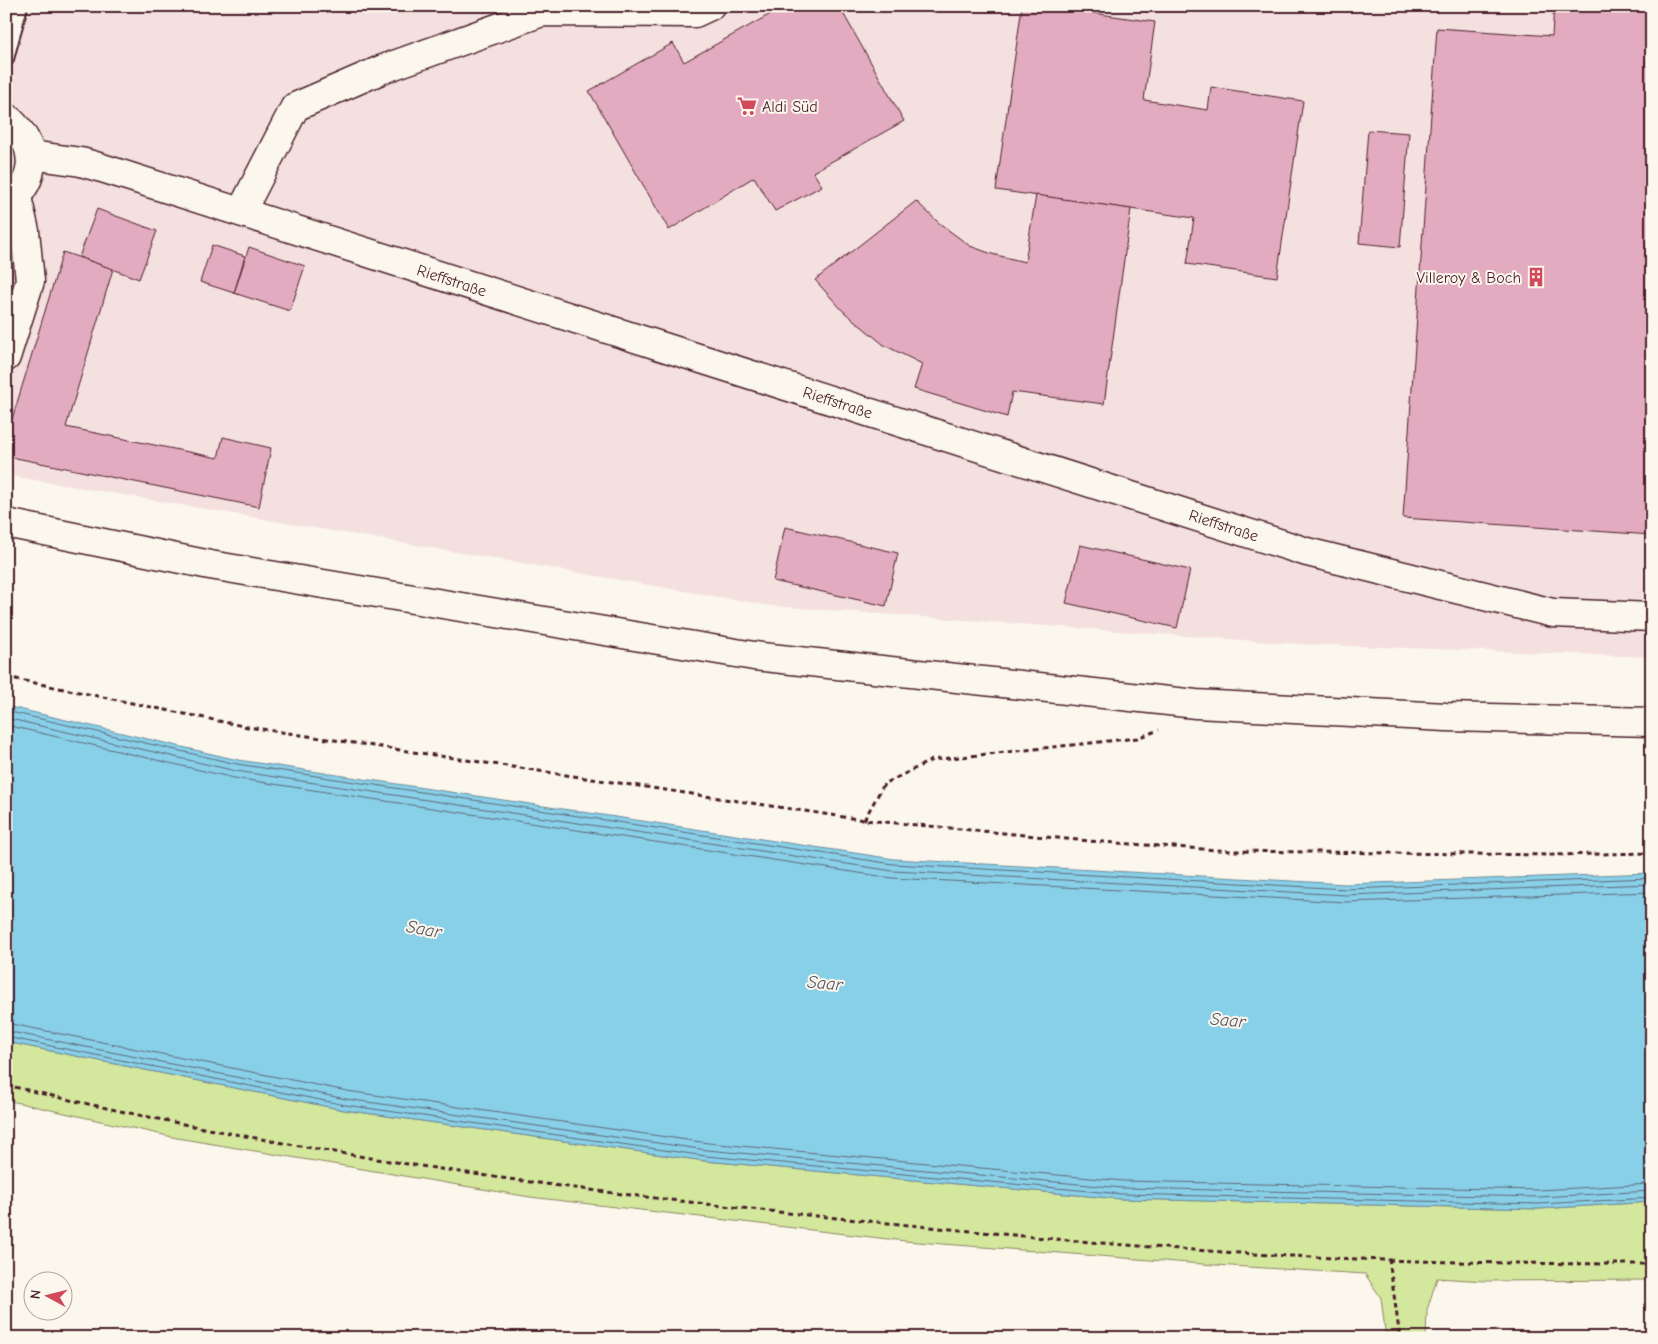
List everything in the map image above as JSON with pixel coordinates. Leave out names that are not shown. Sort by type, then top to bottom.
[{"type":"street","points":[[241,212],[295,107],[383,69],[542,12],[695,13],[710,6]]},
{"type":"street","points":[[6,118],[18,127],[27,140],[31,155],[30,170],[26,184],[11,201],[27,246],[30,281],[6,357]]},
{"type":"street","name":"Rieffstraße","points":[[31,155],[81,162],[1307,552],[1553,613],[1652,617]]},
{"type":"street","points":[[6,523],[210,565],[754,656],[1196,704],[1446,717],[1652,722]]},
{"type":"lane","points":[[6,59],[20,6]]},
{"type":"path","points":[[6,677],[248,727],[864,820],[1089,842],[1232,851],[1552,855],[1652,853]]},
{"type":"path","points":[[864,820],[884,784],[932,760],[1137,738],[1174,726],[1196,704]]},
{"type":"path","points":[[6,1085],[88,1105],[307,1147],[496,1177],[698,1205],[1195,1250],[1490,1264],[1652,1264]]},
{"type":"path","points":[[1389,1259],[1400,1338]]},
{"type":"shaded area","points":[[6,6],[1652,6],[1652,657],[1298,644],[772,606],[6,475]]},
{"type":"green space","points":[[6,1042],[344,1110],[705,1161],[1121,1199],[1539,1209],[1652,1202],[1652,1280],[1486,1281],[1437,1278],[1427,1310],[1426,1338],[1386,1338],[1381,1298],[1365,1274],[1215,1265],[905,1241],[530,1197],[177,1138],[6,1100]]},
{"type":"water","name":"Saar","points":[[6,706],[238,760],[894,859],[1346,884],[1652,873],[1652,1202],[1539,1209],[1121,1199],[705,1161],[344,1110],[6,1042]]},
{"type":"building","name":"Aldi Süd","points":[[785,6],[839,6],[904,121],[813,172],[822,186],[775,211],[754,177],[669,230],[589,91],[673,43],[684,62]]},
{"type":"building","points":[[1022,6],[1044,6],[1155,22],[1144,100],[1208,110],[1211,87],[1303,101],[1277,277],[1187,264],[1194,218],[996,190]]},
{"type":"building","name":"Villeroy & Boch","points":[[1554,6],[1652,6],[1652,535],[1403,518],[1437,28],[1552,36]]},
{"type":"building","points":[[1368,130],[1409,133],[1400,247],[1359,243]]},
{"type":"building","points":[[1036,195],[1131,209],[1104,404],[1012,392],[1007,417],[914,389],[922,364],[884,345],[844,312],[815,280],[916,201],[939,223],[970,246],[992,254],[1025,262]]},
{"type":"building","points":[[97,209],[157,231],[139,279],[79,257]]},
{"type":"building","points":[[212,245],[245,256],[234,293],[200,282]]},
{"type":"building","points":[[249,247],[305,266],[290,311],[234,293]]},
{"type":"building","points":[[63,252],[113,269],[66,427],[218,458],[223,437],[271,448],[259,507],[6,456],[6,439]]},
{"type":"building","points":[[785,527],[898,553],[886,606],[773,581]]},
{"type":"building","points":[[1080,545],[1190,570],[1177,628],[1066,603]]},
{"type":"place","name":"Aldi Süd","points":[[747,106]]},
{"type":"place","name":"Villeroy & Boch","points":[[1536,277]]}]
